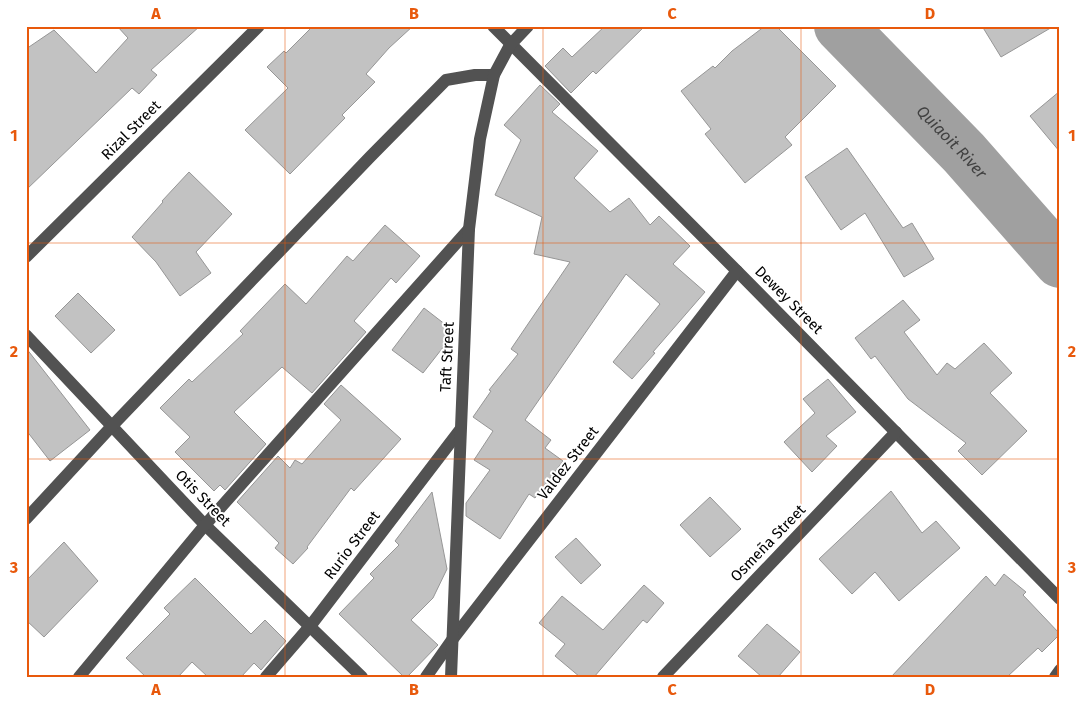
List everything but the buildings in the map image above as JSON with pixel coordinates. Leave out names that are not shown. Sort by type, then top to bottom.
[{"type":"street","name":"Rizal Street","points":[[26,257],[259,26]]},
{"type":"street","name":"Dewey Street","points":[[493,26],[1060,599]]},
{"type":"street","name":"Taft Street","points":[[451,677],[470,229],[480,139],[494,74],[510,45],[528,26]]},
{"type":"street","points":[[26,519],[112,426],[446,80],[475,74],[494,74]]},
{"type":"street","points":[[79,677],[205,525],[470,229]]},
{"type":"street","name":"Valdez Street","points":[[426,677],[452,640],[737,271]]},
{"type":"street","name":"Otis Street","points":[[26,335],[205,525],[311,625],[362,677]]},
{"type":"street","name":"Rurio Street","points":[[266,677],[311,625],[460,430]]},
{"type":"street","name":"Osmeña Street","points":[[663,677],[896,432]]},
{"type":"street","points":[[1054,677],[1060,670]]},
{"type":"waterway","name":"Quiaoit River","points":[[840,26],[964,153],[1060,262]]}]
